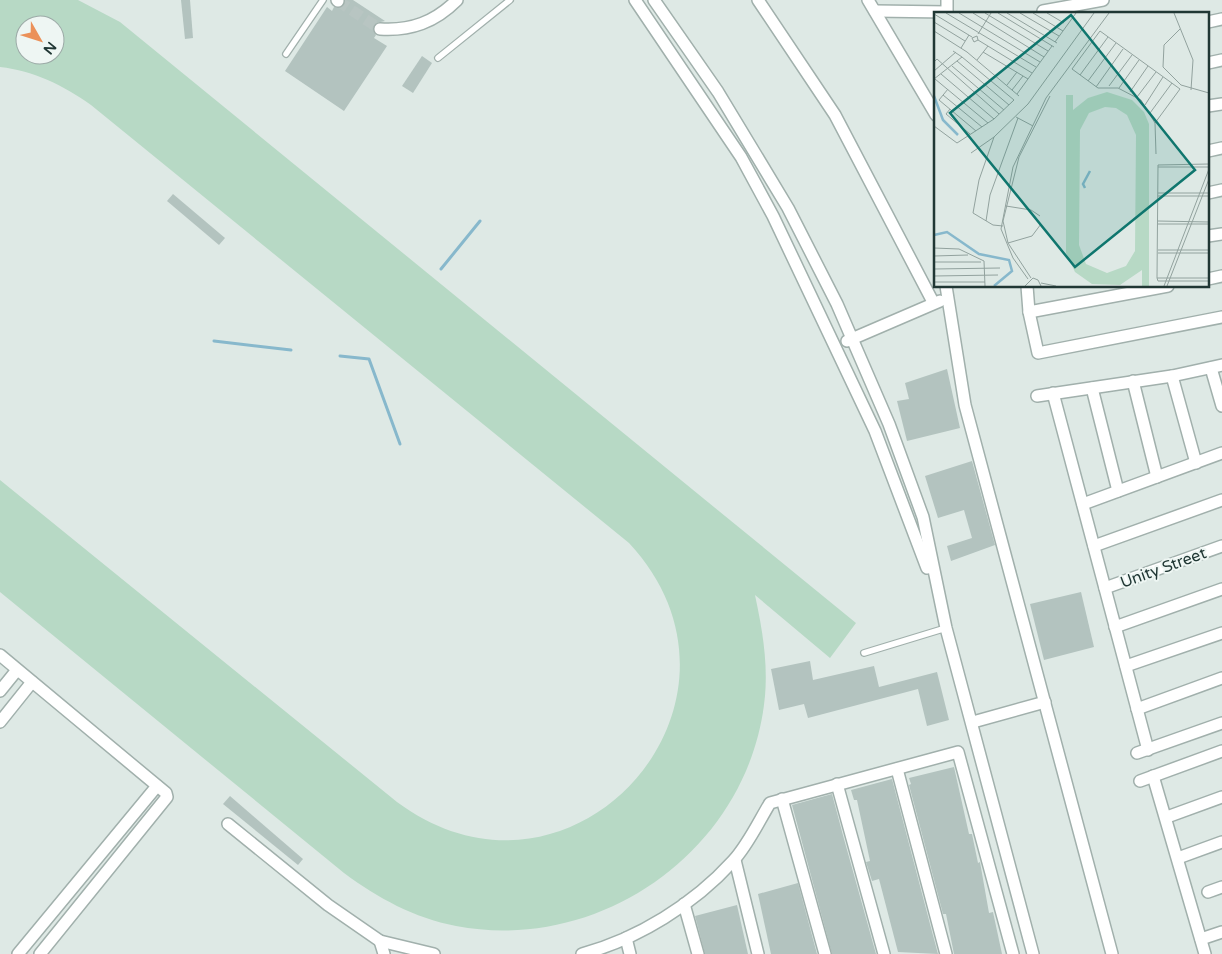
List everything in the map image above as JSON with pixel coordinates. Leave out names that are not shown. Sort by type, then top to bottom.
[{"type":"street","points":[[380,29],[402,30],[427,22],[446,10],[457,0]]},
{"type":"street","points":[[635,0],[741,157],[774,216],[837,347],[874,431],[938,593]]},
{"type":"street","points":[[654,0],[718,92],[754,149],[837,304],[889,424],[923,517],[946,628],[973,722],[1033,954]]},
{"type":"street","points":[[758,0],[835,115],[933,302]]},
{"type":"street","points":[[868,0],[934,112]]},
{"type":"street","points":[[1043,8],[1097,1]]},
{"type":"street","points":[[875,11],[934,13]]},
{"type":"street","points":[[946,288],[965,405],[1112,954]]},
{"type":"street","points":[[1027,288],[1029,312],[1038,353],[1222,317]]},
{"type":"street","points":[[1029,312],[1157,288]]},
{"type":"street","points":[[837,347],[933,302],[948,299]]},
{"type":"street","points":[[1036,396],[1172,376],[1216,367],[1222,406]]},
{"type":"street","points":[[1172,376],[1196,463]]},
{"type":"street","points":[[1133,382],[1158,477]]},
{"type":"street","points":[[1092,388],[1118,491]]},
{"type":"street","points":[[1053,393],[1137,709],[1142,752],[1222,723]]},
{"type":"street","points":[[1082,504],[1222,454]]},
{"type":"street","points":[[1094,546],[1222,500]]},
{"type":"street","name":"Unity Street","points":[[1105,588],[1222,546]]},
{"type":"street","points":[[1115,627],[1222,589]]},
{"type":"street","points":[[1126,666],[1222,632]]},
{"type":"street","points":[[0,656],[166,793],[166,799],[40,954]]},
{"type":"street","points":[[0,691],[17,670]]},
{"type":"street","points":[[1137,709],[1222,678]]},
{"type":"street","points":[[0,722],[32,682]]},
{"type":"street","points":[[973,722],[1045,702]]},
{"type":"street","points":[[1140,781],[1222,751]]},
{"type":"street","points":[[582,954],[603,948],[644,930],[684,904],[734,860],[770,802],[958,752],[1013,954]]},
{"type":"street","points":[[897,769],[946,954]]},
{"type":"street","points":[[1153,776],[1205,954]]},
{"type":"street","points":[[837,784],[884,954]]},
{"type":"street","points":[[18,954],[157,786]]},
{"type":"street","points":[[1166,817],[1222,797]]},
{"type":"street","points":[[782,799],[825,954]]},
{"type":"street","points":[[228,824],[328,905],[380,941],[434,954]]},
{"type":"street","points":[[1178,858],[1222,842]]},
{"type":"street","points":[[734,860],[758,954]]},
{"type":"street","points":[[1208,892],[1222,887]]},
{"type":"street","points":[[684,904],[698,954]]},
{"type":"street","points":[[1201,939],[1222,932]]},
{"type":"street","points":[[626,938],[630,954]]},
{"type":"street","points":[[380,941],[384,954]]},
{"type":"lane","points":[[286,54],[323,0]]},
{"type":"lane","points":[[438,58],[510,0]]},
{"type":"lane","points":[[864,654],[946,628]]},
{"type":"green space","points":[[0,0],[78,0],[120,22],[856,623],[830,658],[755,595],[764,645],[766,683],[754,750],[731,800],[700,843],[660,878],[615,905],[564,923],[511,930],[456,926],[426,918],[397,906],[370,891],[344,873],[0,592],[0,480],[397,802],[463,835],[528,839],[586,819],[634,781],[667,729],[680,669],[669,605],[629,543],[91,105],[70,91],[48,80],[0,67]]},
{"type":"building","points":[[181,0],[190,0],[193,38],[185,39]]},
{"type":"building","points":[[345,0],[353,0],[385,21],[376,23],[373,29],[376,35],[374,38],[387,46],[344,111],[285,71],[327,7],[332,11],[334,7],[340,8]]},
{"type":"building","points":[[422,56],[432,63],[413,93],[402,86]]},
{"type":"building","points":[[173,194],[225,238],[219,245],[167,201]]},
{"type":"building","points":[[947,369],[960,428],[907,441],[897,401],[909,399],[905,383]]},
{"type":"building","points":[[972,461],[995,545],[951,561],[947,546],[972,538],[964,510],[938,518],[925,476]]},
{"type":"building","points":[[1081,592],[1094,647],[1044,660],[1030,604]]},
{"type":"building","points":[[810,661],[813,680],[874,666],[879,687],[937,672],[949,720],[927,726],[918,689],[808,718],[804,704],[779,710],[771,669]]},
{"type":"building","points":[[954,767],[969,834],[972,834],[978,863],[980,862],[989,913],[993,912],[1002,954],[954,954],[946,914],[943,914],[909,785],[911,784],[909,778]]},
{"type":"building","points":[[892,779],[938,954],[898,952],[879,879],[872,881],[866,862],[870,861],[857,800],[854,800],[851,790]]},
{"type":"building","points":[[832,794],[876,954],[832,954],[792,805]]},
{"type":"building","points":[[230,796],[303,859],[298,865],[223,804]]},
{"type":"building","points":[[798,883],[817,954],[771,954],[758,894]]},
{"type":"building","points":[[737,905],[748,954],[705,954],[695,916]]},
{"type":"waterway","points":[[441,269],[480,221]]},
{"type":"waterway","points":[[214,341],[291,350]]},
{"type":"waterway","points":[[340,356],[369,359],[400,444]]},
{"type":"tunnel","points":[[338,1],[380,29]]}]
